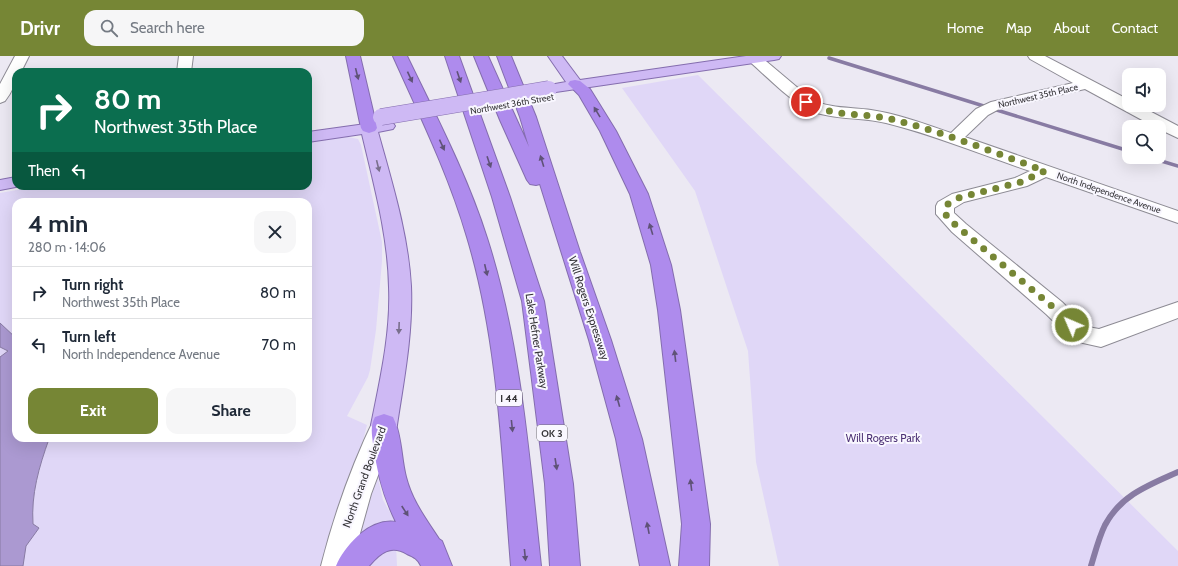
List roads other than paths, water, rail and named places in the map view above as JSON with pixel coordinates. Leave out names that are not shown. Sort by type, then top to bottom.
[{"type":"highway","points":[[353,56],[376,122]]},
{"type":"highway","name":"I 44","points":[[400,56],[462,190],[485,265],[507,376],[526,566]]},
{"type":"highway","name":"Lake Hefner Parkway","points":[[452,56],[501,197],[533,300],[559,484],[565,566]]},
{"type":"highway","points":[[481,56],[508,120],[570,252]]},
{"type":"highway","name":"Will Rogers Expressway","points":[[504,56],[528,117],[570,252],[600,340],[629,439],[655,566]]},
{"type":"highway","points":[[580,88],[612,137],[639,194],[661,265],[669,310],[696,524],[694,566]]},
{"type":"highway","points":[[384,425],[391,475],[395,491],[402,506],[434,559]]},
{"type":"highway","points":[[351,566],[360,552],[368,545],[386,536],[399,536],[434,559]]},
{"type":"main road","points":[[555,56],[580,88]]},
{"type":"main road","name":"Northwest 36th Street","points":[[312,130],[376,122],[774,56]]},
{"type":"main road","name":"Northwest 36th Street","points":[[312,136],[376,122]]},
{"type":"main road","name":"North Grand Boulevard","points":[[376,122],[400,282],[398,339],[384,425]]},
{"type":"main road","points":[[0,185],[12,183]]},
{"type":"street","points":[[16,68],[22,56]]},
{"type":"street","points":[[184,68],[186,56]]},
{"type":"street","points":[[1035,56],[1178,133]]},
{"type":"street","name":"North Independence Avenue","points":[[755,59],[806,102],[816,108],[893,120],[954,139],[1178,217]]},
{"type":"street","points":[[0,98],[12,75]]},
{"type":"street","name":"Northwest 35th Place","points":[[954,139],[990,108],[1086,84]]},
{"type":"street","points":[[1045,171],[1021,182],[958,198],[945,206],[945,214],[959,228],[1054,308],[1077,331],[1088,337],[1101,338],[1178,310]]},
{"type":"street","name":"North Grand Boulevard","points":[[336,566],[343,535],[361,481],[384,425]]},
{"type":"waterway","points":[[829,58],[1122,149]]},
{"type":"waterway","points":[[1166,162],[1178,166]]},
{"type":"waterway","points":[[1091,566],[1105,525],[1119,506],[1127,498],[1137,492],[1178,472]]},
{"type":"park label","name":"Will Rogers Park","points":[[883,438]]}]
